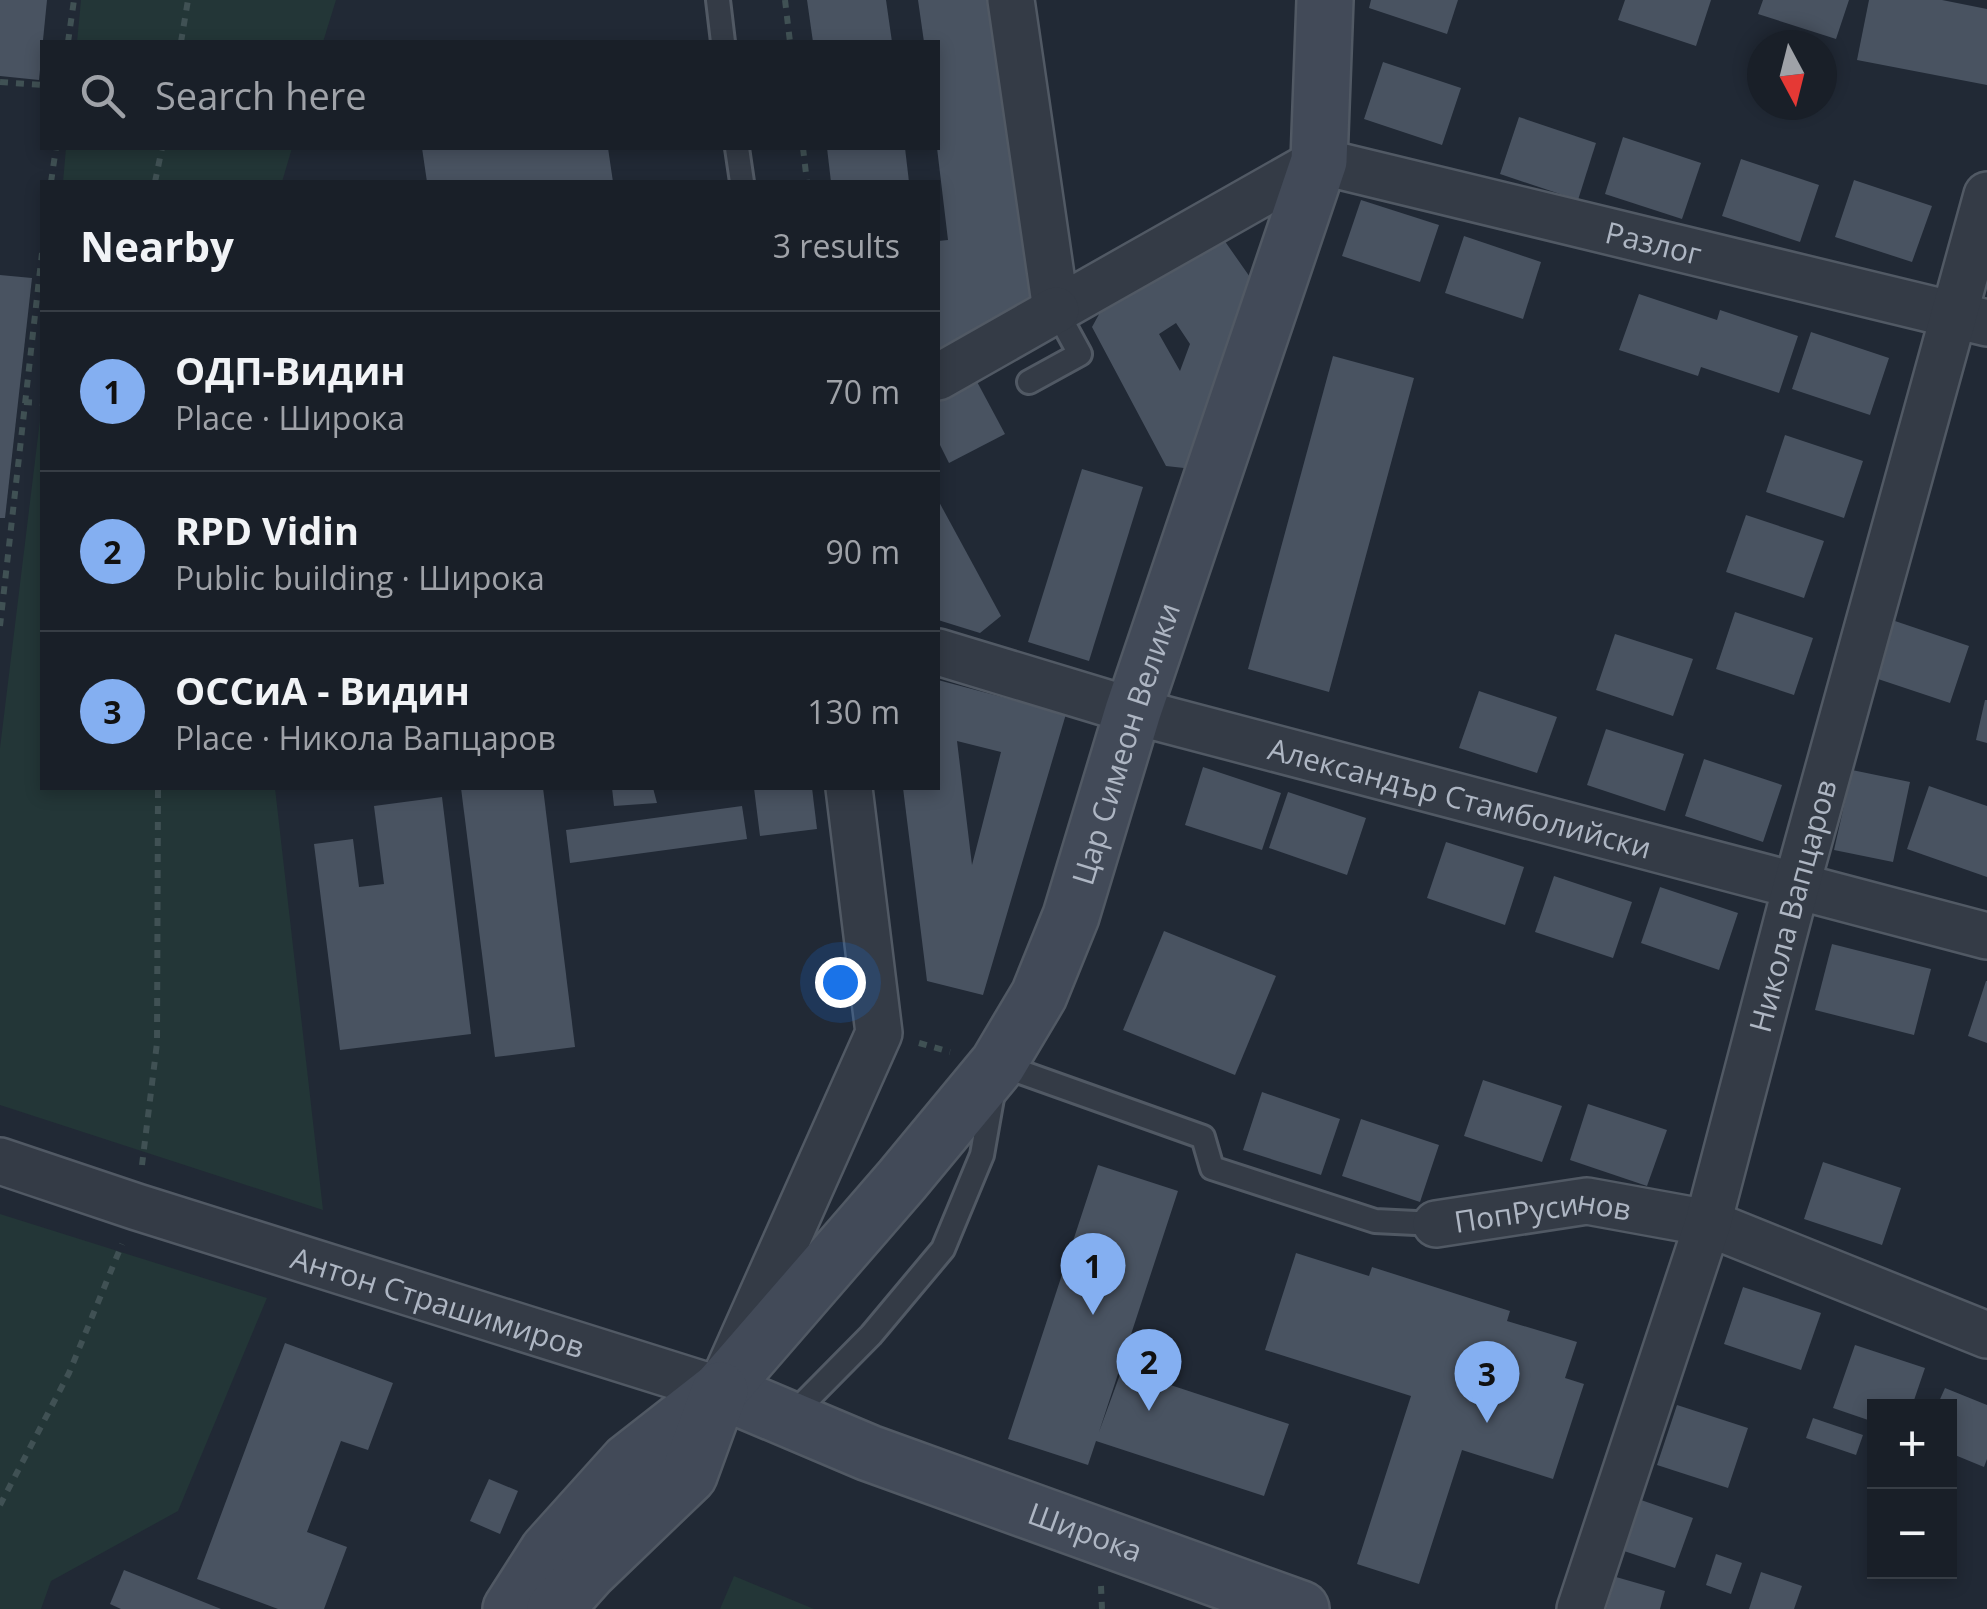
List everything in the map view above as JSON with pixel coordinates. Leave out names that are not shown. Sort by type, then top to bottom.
[{"type":"street","points":[[1011,0],[1056,310]]},
{"type":"street","name":"Цар Симеон Велики","points":[[511,1609],[548,1551],[628,1462],[720,1390],[998,1064],[1039,995],[1071,916],[1133,711],[1319,161],[1325,0]]},
{"type":"street","points":[[940,376],[1319,161]]},
{"type":"street","name":"Разлог","points":[[1319,161],[1972,320]]},
{"type":"street","name":"Никола Вапцаров","points":[[1580,1609],[1708,1223],[1796,888],[1972,320],[1987,195]]},
{"type":"street","name":"Александър Стамболийски","points":[[940,653],[1133,711],[1987,936]]},
{"type":"street","points":[[720,1390],[879,1033],[849,790]]},
{"type":"street","name":"Антон Страшимиров","points":[[0,1161],[137,1208],[720,1390],[869,1453]]},
{"type":"street","name":"ПопРусинов","points":[[1436,1224],[1587,1201],[1708,1223],[1987,1335]]},
{"type":"street","name":"Цар Симеон Велики","points":[[555,1609],[689,1474],[720,1390]]},
{"type":"street","name":"Широка","points":[[869,1453],[1301,1609]]},
{"type":"lane","points":[[718,0],[723,40]]},
{"type":"lane","points":[[737,150],[742,180]]},
{"type":"lane","points":[[1029,382],[1080,354],[1056,310]]},
{"type":"lane","points":[[788,1419],[872,1334],[943,1248],[982,1155],[998,1064]]},
{"type":"lane","name":"ПопРусинов","points":[[998,1064],[1203,1137],[1212,1168],[1375,1220],[1436,1224]]},
{"type":"path","points":[[68,40],[74,0]]},
{"type":"path","points":[[182,40],[188,0]]},
{"type":"path","points":[[785,0],[790,40]]},
{"type":"path","points":[[0,82],[40,85]]},
{"type":"path","points":[[51,180],[56,150]]},
{"type":"path","points":[[155,180],[162,150]]},
{"type":"path","points":[[803,150],[807,180]]},
{"type":"path","points":[[0,626],[40,270]]},
{"type":"path","points":[[24,402],[40,403]]},
{"type":"path","points":[[879,1033],[998,1064]]},
{"type":"shaded area","points":[[81,0],[336,0],[324,40],[77,40]]},
{"type":"shaded area","points":[[66,150],[291,150],[283,180],[63,180]]},
{"type":"shaded area","points":[[40,420],[40,790],[275,790],[323,1210],[0,1105],[0,748]]},
{"type":"shaded area","points":[[0,1214],[267,1298],[178,1511],[51,1581],[41,1609],[0,1609]]},
{"type":"shaded area","points":[[734,1576],[814,1609],[720,1609]]},
{"type":"building","points":[[0,0],[47,0],[39,80],[0,76]]},
{"type":"building","points":[[807,0],[886,0],[892,40],[813,40]]},
{"type":"building","points":[[918,0],[988,0],[1031,306],[940,355],[940,241],[948,240],[937,150],[940,40],[924,40]]},
{"type":"building","points":[[1371,0],[1458,0],[1447,34],[1369,8]]},
{"type":"building","points":[[1625,0],[1711,0],[1696,46],[1618,20]]},
{"type":"building","points":[[1763,0],[1849,0],[1837,36],[1837,30],[1808,30],[1758,14]]},
{"type":"building","points":[[1869,0],[1942,0],[1987,9],[1987,85],[1857,60]]},
{"type":"building","points":[[1383,62],[1461,88],[1442,145],[1364,119]]},
{"type":"building","points":[[1519,117],[1596,143],[1578,200],[1500,174]]},
{"type":"building","points":[[1623,137],[1701,163],[1682,219],[1605,194]]},
{"type":"building","points":[[422,150],[608,150],[613,180],[427,180]]},
{"type":"building","points":[[827,150],[905,150],[909,180],[831,180]]},
{"type":"building","points":[[1741,159],[1819,185],[1800,242],[1722,216]]},
{"type":"building","points":[[1854,180],[1932,206],[1912,262],[1835,237]]},
{"type":"building","points":[[1361,200],[1439,225],[1420,282],[1342,256]]},
{"type":"building","points":[[1464,236],[1541,262],[1523,319],[1445,293]]},
{"type":"building","points":[[1224,240],[1252,280],[1193,469],[1166,466],[1092,327],[1103,307]],"holes":[[[1176,323],[1190,344],[1180,371],[1159,334]]]},
{"type":"building","points":[[0,275],[32,278],[5,518],[0,518]]},
{"type":"building","points":[[1639,294],[1717,320],[1720,310],[1798,336],[1779,393],[1701,367],[1698,376],[1619,350]]},
{"type":"building","points":[[1811,332],[1889,358],[1870,415],[1792,389]]},
{"type":"building","points":[[1333,356],[1414,378],[1329,692],[1248,669]]},
{"type":"building","points":[[975,378],[1005,434],[949,463],[940,445],[940,397]]},
{"type":"building","points":[[1785,435],[1863,461],[1844,518],[1766,492]]},
{"type":"building","points":[[1082,469],[1143,487],[1089,661],[1028,642]]},
{"type":"building","points":[[940,504],[1001,616],[980,633],[940,621]]},
{"type":"building","points":[[1746,515],[1824,541],[1804,598],[1726,572]]},
{"type":"building","points":[[1735,612],[1813,638],[1794,695],[1716,669]]},
{"type":"building","points":[[1892,620],[1969,646],[1950,703],[1872,677]]},
{"type":"building","points":[[1615,634],[1693,659],[1673,716],[1596,690]]},
{"type":"building","points":[[940,681],[1066,714],[983,995],[927,981],[903,790],[940,790]],"holes":[[[957,741],[1001,752],[972,865]]]},
{"type":"building","points":[[1479,691],[1557,717],[1537,773],[1459,748]]},
{"type":"building","points":[[1987,700],[1987,743],[1976,740]]},
{"type":"building","points":[[1606,729],[1684,754],[1665,811],[1587,785]]},
{"type":"building","points":[[1704,759],[1782,785],[1763,842],[1685,816]]},
{"type":"building","points":[[1203,767],[1281,793],[1262,850],[1185,825]]},
{"type":"building","points":[[1852,770],[1910,782],[1893,862],[1834,850]]},
{"type":"building","points":[[1929,786],[1987,806],[1987,877],[1907,849]]},
{"type":"building","points":[[461,790],[543,790],[575,1047],[495,1057]]},
{"type":"building","points":[[612,790],[654,790],[657,803],[614,806]]},
{"type":"building","points":[[754,790],[812,790],[817,829],[760,836]]},
{"type":"building","points":[[1288,792],[1366,818],[1347,875],[1269,848]]},
{"type":"building","points":[[442,797],[471,1034],[340,1050],[314,844],[353,839],[359,887],[384,884],[374,806]]},
{"type":"building","points":[[742,806],[747,839],[570,863],[566,830]]},
{"type":"building","points":[[1446,842],[1524,867],[1505,925],[1427,898]]},
{"type":"building","points":[[1554,876],[1632,902],[1613,958],[1535,932]]},
{"type":"building","points":[[1660,887],[1738,913],[1719,970],[1641,943]]},
{"type":"building","points":[[1164,931],[1276,976],[1235,1075],[1123,1030]]},
{"type":"building","points":[[1832,944],[1931,969],[1914,1035],[1815,1010]]},
{"type":"building","points":[[1987,981],[1987,1043],[1968,1036]]},
{"type":"building","points":[[1483,1080],[1562,1106],[1542,1162],[1464,1136]]},
{"type":"building","points":[[1262,1092],[1340,1119],[1321,1175],[1243,1150]]},
{"type":"building","points":[[1588,1104],[1667,1130],[1647,1186],[1570,1160]]},
{"type":"building","points":[[1361,1119],[1439,1145],[1420,1202],[1342,1176]]},
{"type":"building","points":[[1823,1162],[1901,1188],[1882,1245],[1804,1219]]},
{"type":"building","points":[[1098,1165],[1178,1191],[1099,1432],[1122,1369],[1289,1424],[1264,1496],[1096,1441],[1088,1465],[1008,1439]]},
{"type":"building","points":[[1296,1253],[1369,1276],[1372,1267],[1510,1311],[1507,1321],[1577,1342],[1565,1378],[1584,1384],[1553,1479],[1462,1450],[1419,1584],[1357,1564],[1411,1396],[1265,1350]]},
{"type":"building","points":[[1743,1287],[1821,1313],[1801,1370],[1724,1344]]},
{"type":"building","points":[[285,1343],[393,1383],[368,1450],[341,1441],[307,1532],[347,1547],[324,1609],[278,1609],[197,1579]]},
{"type":"building","points":[[1855,1345],[1925,1368],[1914,1399],[1867,1399],[1867,1420],[1833,1408]]},
{"type":"building","points":[[1945,1388],[1987,1405],[1984,1467],[1957,1456],[1957,1399],[1940,1399]]},
{"type":"building","points":[[1677,1405],[1748,1428],[1728,1488],[1657,1465]]},
{"type":"building","points":[[1813,1418],[1863,1435],[1856,1455],[1806,1438]]},
{"type":"building","points":[[489,1479],[518,1491],[500,1534],[470,1521]]},
{"type":"building","points":[[1641,1500],[1693,1518],[1675,1568],[1624,1551]]},
{"type":"building","points":[[1716,1554],[1742,1563],[1731,1594],[1706,1585]]},
{"type":"building","points":[[124,1570],[221,1609],[121,1609],[110,1604]]},
{"type":"building","points":[[1761,1572],[1802,1586],[1794,1609],[1749,1609]]},
{"type":"building","points":[[1616,1577],[1665,1591],[1660,1609],[1606,1609]]},
{"type":"place","name":"ОДП-Видин","points":[[1093,1315]]},
{"type":"place","name":"RPD Vidin","points":[[1149,1411]]},
{"type":"place","name":"ОССиА - Видин","points":[[1487,1423]]}]
